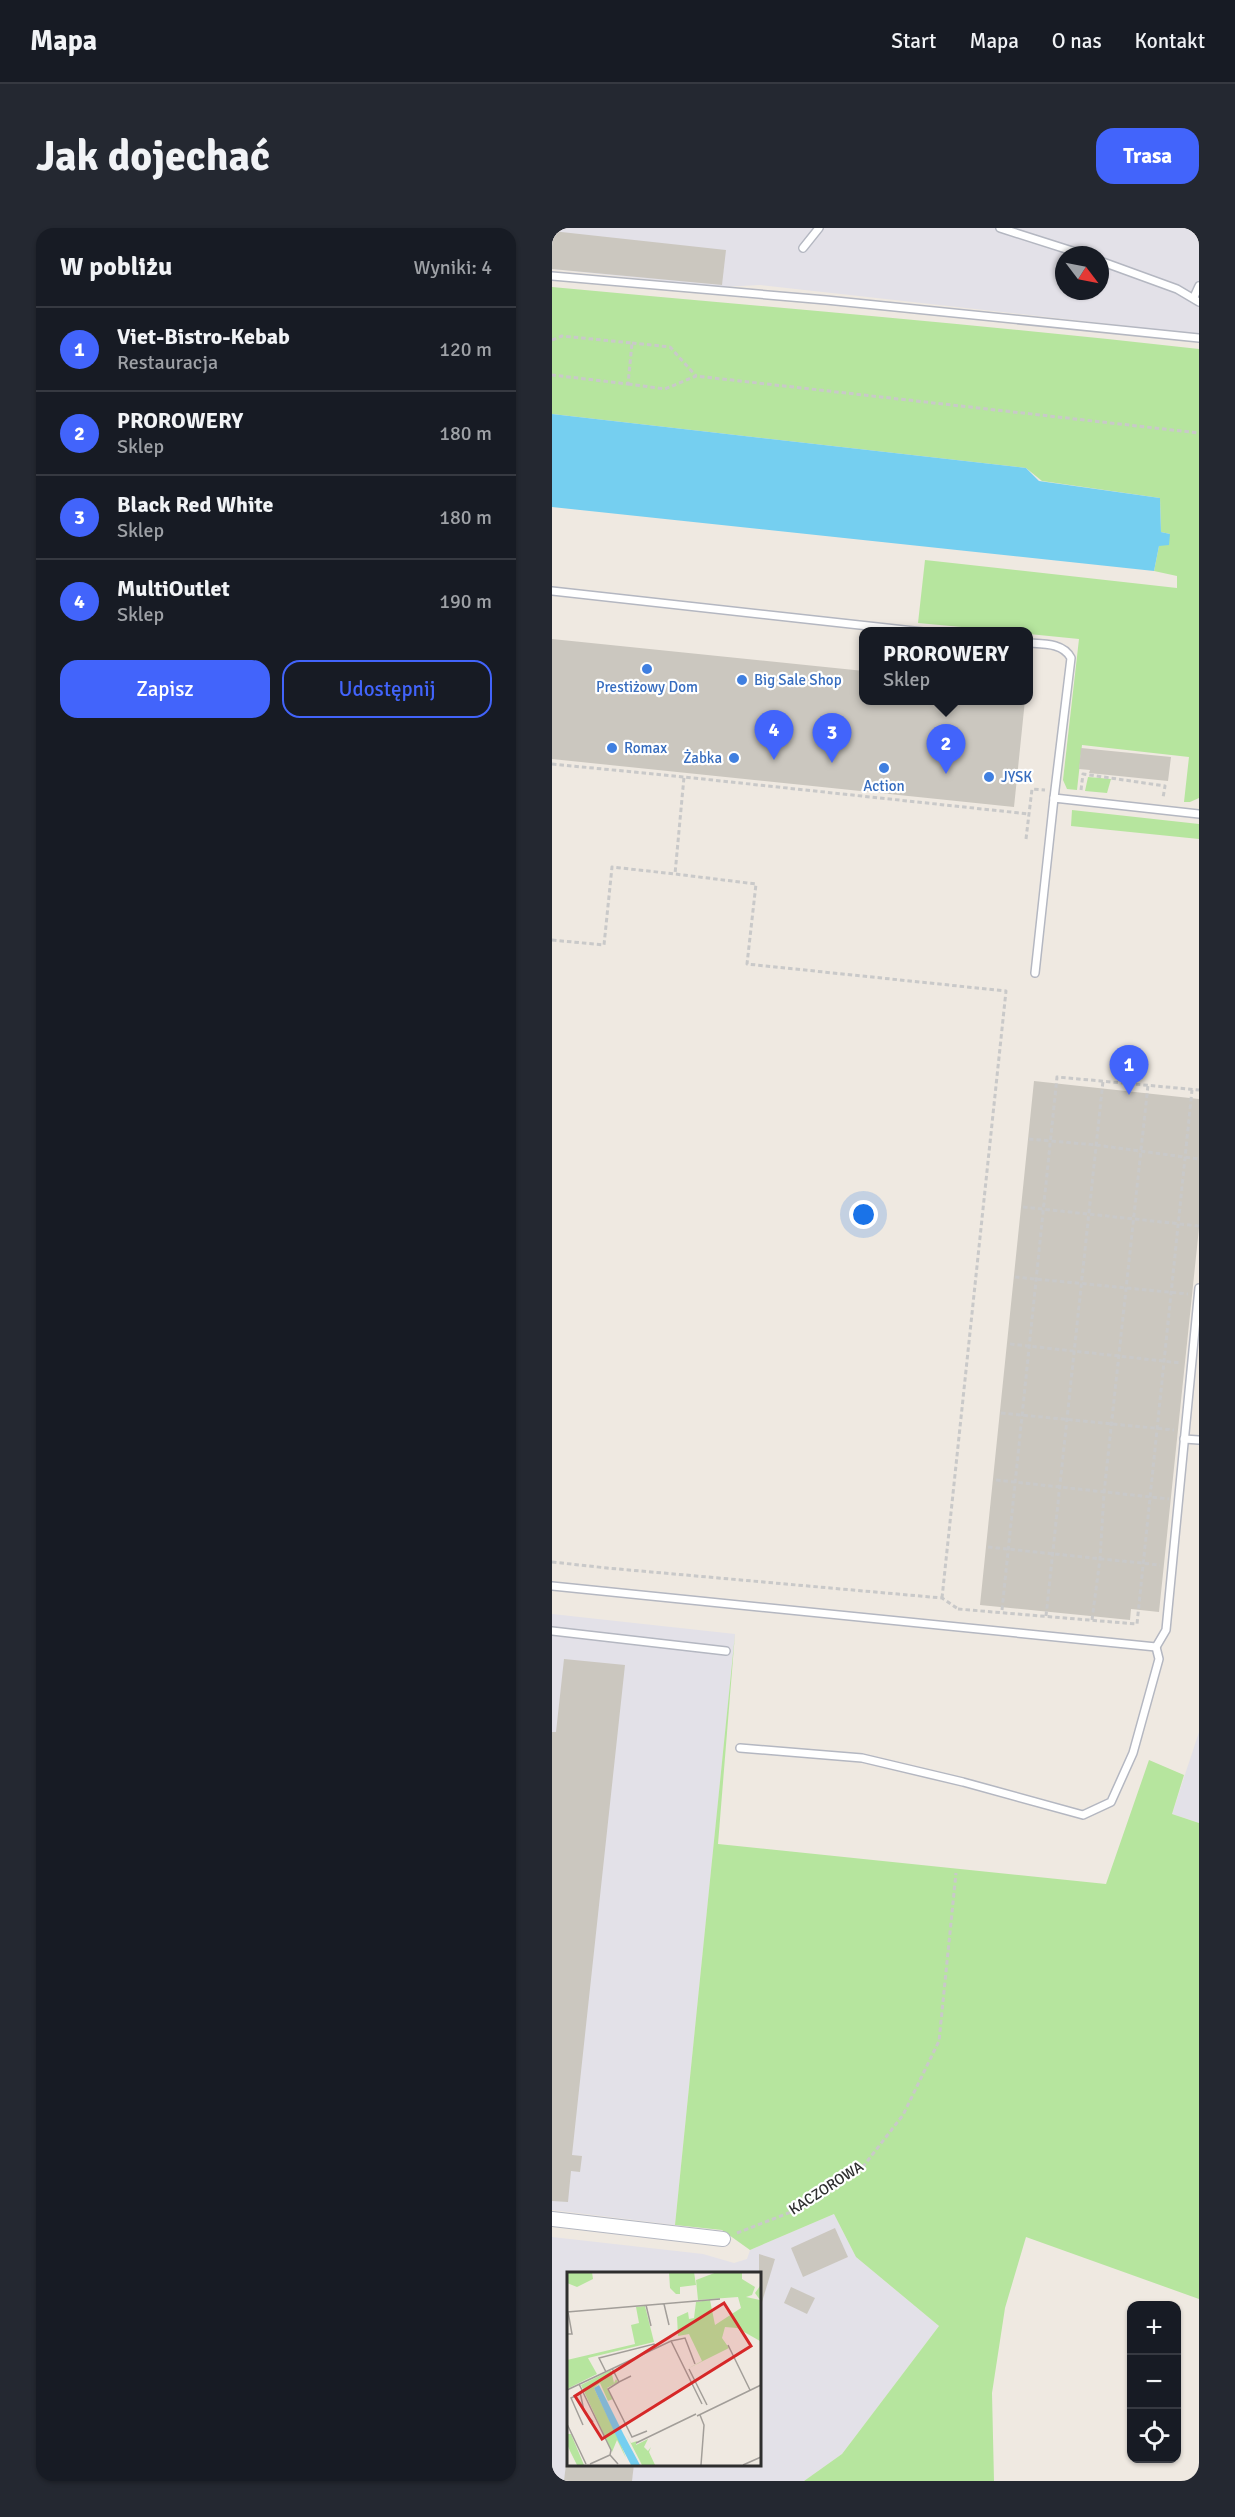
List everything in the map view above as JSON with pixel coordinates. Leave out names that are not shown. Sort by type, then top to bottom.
[{"type":"street","points":[[552,2219],[723,2239]]},
{"type":"lane","points":[[803,248],[819,228]]},
{"type":"lane","points":[[1000,228],[1056,246]]},
{"type":"lane","points":[[1109,265],[1197,299],[1199,286]]},
{"type":"lane","points":[[552,276],[826,300],[1199,338]]},
{"type":"lane","points":[[552,591],[878,627]]},
{"type":"lane","points":[[1033,643],[1057,646],[1068,652],[1071,658],[1035,973]]},
{"type":"lane","points":[[1054,798],[1199,814]]},
{"type":"lane","points":[[740,1748],[862,1758],[1083,1815],[1111,1802],[1129,1763],[1159,1659],[1156,1647],[1166,1630],[1199,1288]]},
{"type":"lane","points":[[1184,1439],[1199,1440]]},
{"type":"lane","points":[[552,1586],[1156,1647]]},
{"type":"lane","points":[[552,1630],[726,1651]]},
{"type":"path","points":[[552,340],[561,336],[670,348],[696,376]]},
{"type":"path","points":[[628,384],[632,343]]},
{"type":"path","points":[[552,375],[665,389],[696,376],[1199,433]]},
{"type":"path","points":[[552,764],[684,777],[706,777],[1029,814]]},
{"type":"path","points":[[675,874],[684,777]]},
{"type":"path","points":[[552,940],[604,945],[612,867],[675,874],[756,884],[747,964],[1006,991],[942,1598]]},
{"type":"path","points":[[1002,1611],[1057,1077],[1199,1090]]},
{"type":"path","points":[[1046,1616],[1103,1081]]},
{"type":"path","points":[[1092,1620],[1148,1085]]},
{"type":"path","points":[[552,1562],[942,1598],[958,1609],[1137,1624],[1192,1090]]},
{"type":"path","points":[[1029,1138],[1199,1160]]},
{"type":"path","points":[[1023,1207],[1199,1226]]},
{"type":"path","points":[[1015,1277],[1198,1296]]},
{"type":"path","points":[[1010,1344],[1192,1364]]},
{"type":"path","points":[[1001,1413],[1173,1431],[1186,1414]]},
{"type":"path","points":[[996,1480],[1177,1500]]},
{"type":"path","points":[[988,1547],[1171,1566]]},
{"type":"path","points":[[958,1609],[958,1617],[967,1628]]},
{"type":"path","name":"KACZOROWA","points":[[723,2239],[791,2212],[862,2168],[903,2115],[939,2041],[957,1873]]},
{"type":"shaded area","points":[[552,228],[1199,228],[1199,334],[760,285],[722,287],[552,269]]},
{"type":"shaded area","points":[[552,1614],[735,1634],[675,2225],[552,2210]]},
{"type":"shaded area","points":[[1199,1732],[1199,1823],[1172,1814]]},
{"type":"shaded area","points":[[834,2214],[856,2257],[939,2326],[842,2454],[804,2481],[552,2481],[552,2237],[703,2254],[734,2263],[747,2259],[750,2250]]},
{"type":"green space","points":[[552,287],[957,324],[1199,349],[1199,798],[1184,802],[1189,757],[1082,745],[1077,790],[1067,789],[1063,780],[1079,639],[1033,634],[1033,627],[962,627],[918,623],[925,560],[1177,588],[1177,576],[1154,571],[1159,546],[1170,534],[1161,532],[1160,498],[1042,481],[1026,468],[552,414]]},
{"type":"green space","points":[[1088,777],[1111,779],[1107,793],[1085,791]]},
{"type":"green space","points":[[1072,810],[1199,824],[1199,839],[1071,826]]},
{"type":"green space","points":[[735,1634],[718,1844],[1106,1884],[1149,1760],[1184,1775],[1172,1814],[1199,1823],[1199,2299],[1026,2237],[1005,2308],[992,2393],[994,2481],[804,2481],[842,2454],[939,2326],[856,2257],[834,2214],[750,2250],[722,2230],[675,2225]]},
{"type":"water","points":[[552,414],[1026,468],[1039,481],[1160,498],[1161,532],[1170,534],[1169,545],[1159,546],[1154,571],[552,507]]},
{"type":"building","points":[[552,231],[726,250],[722,285],[552,269]]},
{"type":"building","points":[[552,639],[859,670],[859,705],[1024,705],[1014,807],[552,759]]},
{"type":"building","points":[[1081,748],[1171,757],[1168,781],[1089,773],[1090,770],[1079,769]]},
{"type":"building","points":[[1034,1081],[1199,1099],[1199,1228],[1159,1612],[1131,1609],[1130,1620],[980,1605]]},
{"type":"building","points":[[564,1659],[625,1665],[572,2155],[582,2156],[580,2172],[571,2171],[568,2202],[552,2201],[552,1732],[556,1732]]},
{"type":"building","points":[[835,2228],[848,2257],[803,2277],[791,2248]]},
{"type":"building","points":[[759,2254],[775,2259],[762,2302],[760,2301]]},
{"type":"building","points":[[791,2287],[815,2298],[807,2314],[784,2303]]},
{"type":"building","points":[[566,2464],[567,2466],[634,2466],[632,2481],[564,2481]]},
{"type":"place","name":"Prestiżowy Dom","points":[[647,669]]},
{"type":"place","name":"Big Sale Shop","points":[[742,680]]},
{"type":"place","name":"Romax","points":[[612,748]]},
{"type":"place","name":"Żabka","points":[[734,758]]},
{"type":"place","name":"MultiOutlet","points":[[774,760]]},
{"type":"place","name":"Black Red White","points":[[832,763]]},
{"type":"place","name":"Action","points":[[884,768]]},
{"type":"place","name":"PROROWERY","points":[[946,774]]},
{"type":"place","name":"JYSK","points":[[989,777]]},
{"type":"place","name":"Viet-Bistro-Kebab","points":[[1129,1095]]}]
